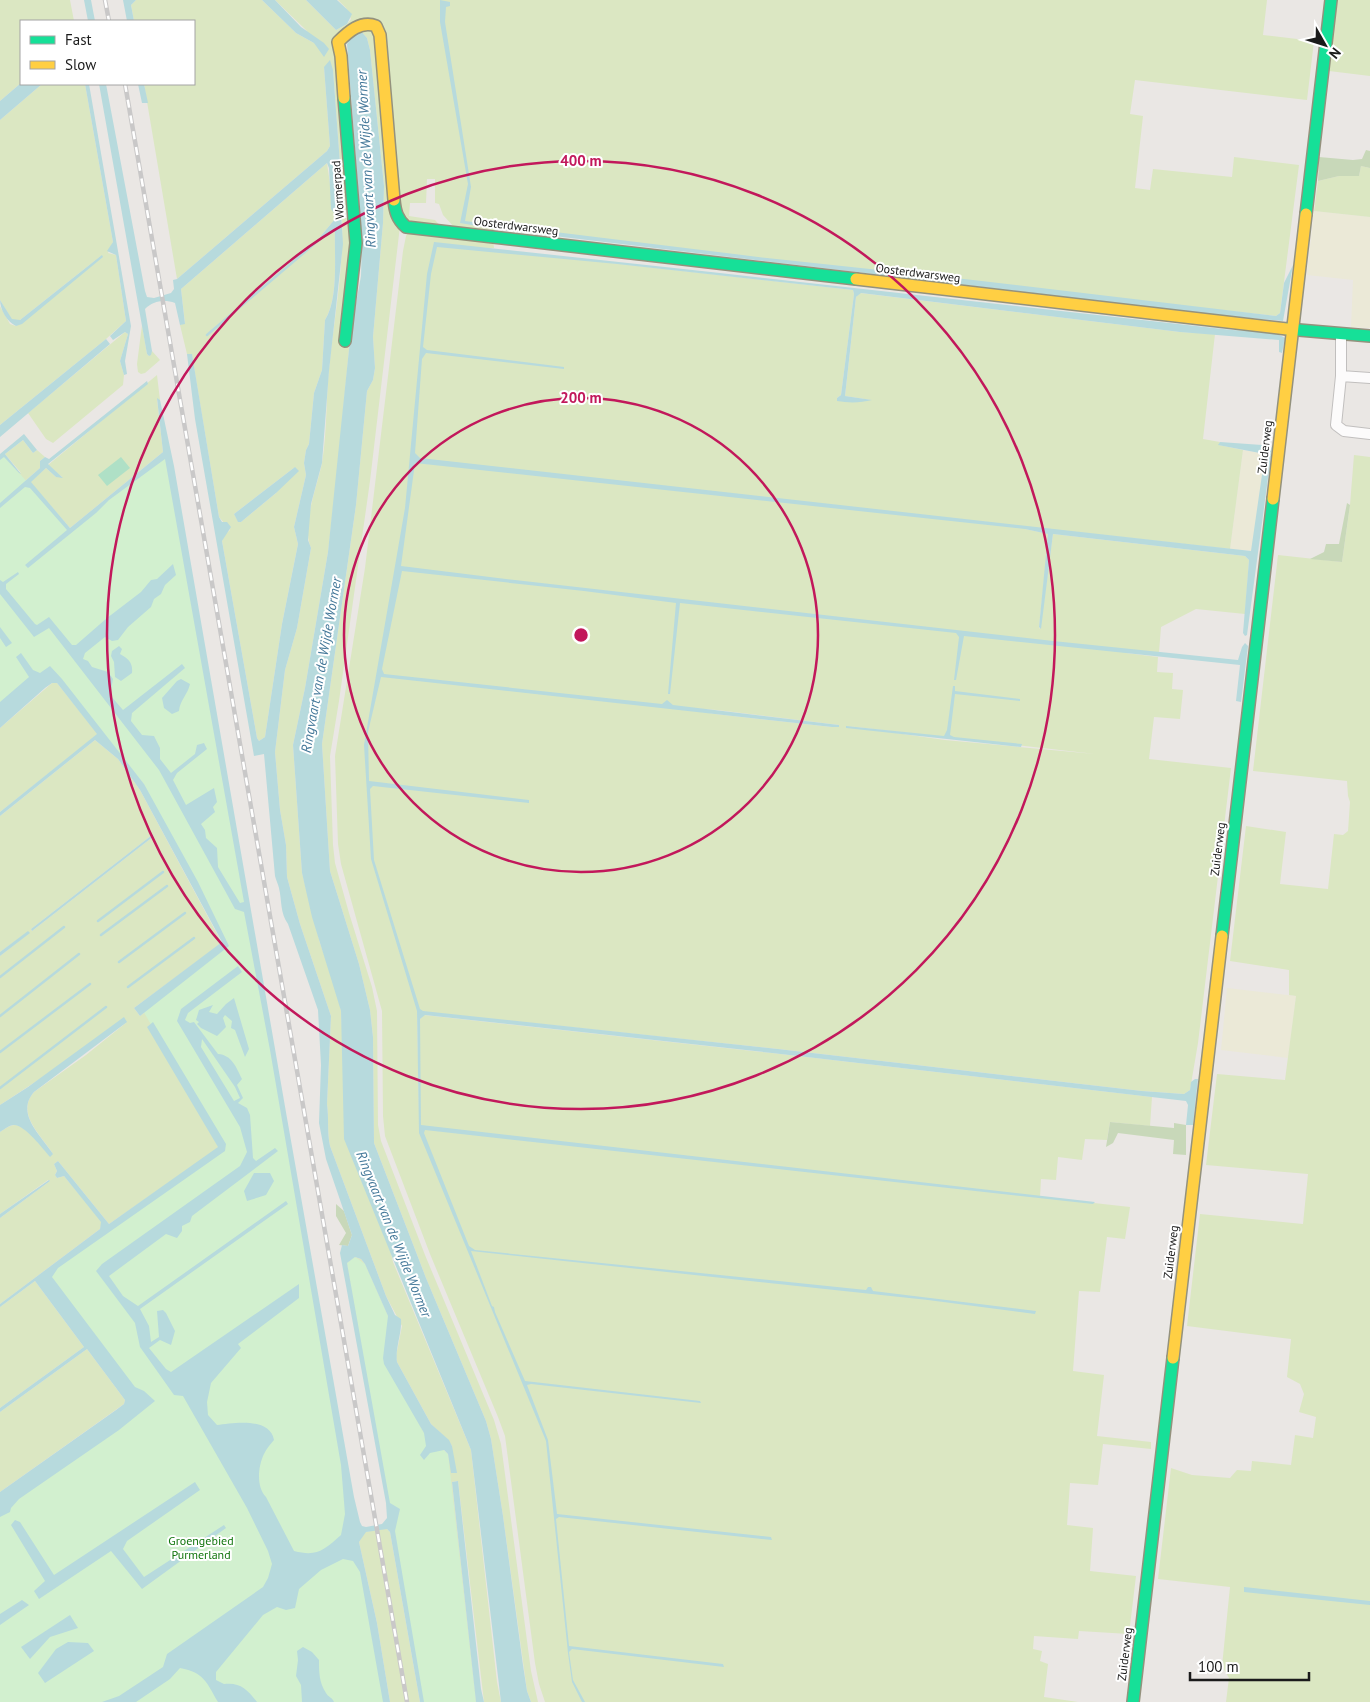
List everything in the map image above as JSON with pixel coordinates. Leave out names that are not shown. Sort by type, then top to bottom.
[{"type":"street","name":"Zuiderweg","points":[[1133,1702],[1331,0]]},
{"type":"street","name":"Oosterdwarsweg","points":[[342,38],[361,25],[369,23],[376,26],[379,30],[395,211],[400,222],[406,226],[418,229],[1292,330],[1370,336]]},
{"type":"street","name":"Wormerpad","points":[[342,38],[338,42],[342,66],[356,243],[345,341]]},
{"type":"street","points":[[1341,334],[1341,376],[1336,425],[1344,431],[1370,434]]},
{"type":"street","points":[[1341,376],[1370,378]]},
{"type":"shaded area","points":[[1314,211],[1370,217],[1370,328],[1351,327],[1353,280],[1307,275]]},
{"type":"shaded area","points":[[1243,450],[1265,454],[1252,551],[1230,549]]},
{"type":"shaded area","points":[[1227,988],[1296,996],[1288,1058],[1221,1050]]},
{"type":"green space","points":[[0,0],[70,0],[74,20],[20,20],[20,84],[0,101]]},
{"type":"green space","points":[[136,0],[262,0],[296,33],[314,43],[306,30],[275,0],[306,0],[336,30],[347,24],[351,19],[346,8],[338,0],[1267,0],[1263,35],[1314,41],[1307,100],[1135,80],[1130,114],[1143,116],[1135,188],[1150,190],[1153,169],[1232,177],[1234,157],[1299,165],[1280,313],[1276,316],[854,270],[469,224],[495,229],[493,236],[455,228],[443,215],[439,204],[435,203],[435,179],[427,179],[426,203],[410,203],[409,216],[435,220],[444,230],[415,225],[401,217],[380,25],[338,37],[348,209],[341,212],[343,204],[333,70],[324,67],[330,146],[327,151],[177,279],[144,85],[195,85],[195,20],[134,20],[131,5]]},
{"type":"green space","points":[[1337,0],[1370,0],[1370,76],[1329,71]]},
{"type":"green space","points":[[360,30],[375,31],[400,226],[370,481],[330,756],[333,845],[335,863],[372,987],[377,1011],[378,1125],[381,1141],[425,1255],[494,1420],[501,1444],[531,1671],[538,1702],[531,1702],[527,1691],[503,1516],[491,1439],[486,1421],[426,1278],[374,1143],[373,1037],[370,1010],[359,964],[330,871],[322,744],[356,505],[367,391],[373,380],[375,368],[373,337],[383,223],[384,186],[370,50],[367,38]]},
{"type":"green space","points":[[41,85],[85,85],[113,242],[108,253],[116,255],[126,321],[0,425],[0,306],[10,324],[16,326],[102,255],[20,320],[12,320],[0,300],[0,120]]},
{"type":"green space","points":[[1366,150],[1370,151],[1370,168],[1361,166],[1359,176],[1339,176],[1318,181],[1319,157],[1362,159]]},
{"type":"green space","points":[[327,163],[335,219],[320,237],[321,239],[335,229],[334,288],[325,320],[322,370],[314,393],[309,444],[304,463],[306,475],[294,527],[298,544],[282,624],[265,737],[259,741],[222,541],[225,534],[230,530],[219,517],[192,355],[187,354],[180,325],[185,323],[181,289]],"holes":[[[295,467],[276,493],[241,522],[238,521],[234,514]]]},
{"type":"green space","points":[[1361,166],[1370,168],[1370,217],[1314,211],[1318,181],[1339,176],[1359,176]]},
{"type":"green space","points":[[342,218],[351,218],[350,339],[328,552],[305,688],[293,745],[302,873],[320,943],[338,994],[342,1028],[393,1262],[471,1450],[497,1682],[501,1702],[484,1702],[458,1481],[452,1482],[476,1702],[387,1502],[347,1263],[355,1257],[361,1259],[365,1264],[388,1316],[383,1358],[424,1433],[448,1454],[449,1461],[452,1446],[431,1424],[397,1362],[396,1356],[402,1326],[386,1296],[330,1146],[327,1104],[331,1016],[300,924],[287,877],[286,845],[280,810],[275,752],[285,670],[297,628],[311,548],[308,539],[309,518],[324,452],[329,369],[340,275]]},
{"type":"green space","points":[[409,231],[493,240],[494,248],[477,248],[853,290],[841,395],[837,398],[871,400],[845,396],[856,297],[860,293],[1180,332],[1215,334],[1203,439],[1220,442],[1219,445],[1243,450],[1230,549],[1066,531],[1025,529],[1049,534],[1040,629],[1053,534],[1245,556],[1249,560],[1245,614],[1196,609],[1161,627],[1159,652],[1126,653],[1158,657],[1157,672],[1173,673],[1172,689],[1183,690],[1180,719],[1154,717],[1149,759],[1231,768],[1198,1043],[1190,1090],[1184,1094],[1142,1091],[778,1049],[417,1011],[419,1110],[420,1019],[424,1015],[1152,1097],[1150,1126],[1110,1122],[1107,1140],[1085,1139],[1082,1160],[1058,1157],[1056,1180],[1041,1179],[1040,1197],[1130,1207],[1125,1239],[1107,1237],[1100,1292],[1079,1291],[1073,1371],[1104,1375],[1097,1436],[1151,1442],[1151,1449],[1103,1444],[1098,1485],[1070,1483],[1067,1525],[1093,1528],[1090,1571],[1136,1576],[1129,1634],[1079,1631],[1078,1639],[1034,1636],[1033,1649],[1042,1651],[1040,1661],[1048,1664],[1044,1697],[1078,1702],[545,1702],[535,1663],[505,1436],[430,1254],[385,1136],[383,1116],[382,1011],[341,864],[338,844],[335,756],[365,568],[406,236]],"holes":[[[674,707],[717,710],[839,725],[832,727],[715,714]],[[847,726],[1095,754],[945,740]]]},
{"type":"green space","points":[[142,325],[147,354],[149,356],[152,351],[160,360],[145,373],[141,374],[138,372],[137,364]]},
{"type":"green space","points":[[125,332],[128,334],[120,361],[124,375],[123,385],[53,443],[46,439],[28,413]]},
{"type":"green space","points":[[157,375],[160,400],[157,399],[163,452],[70,528],[30,482],[46,468],[56,477],[62,477],[48,465]]},
{"type":"green space","points":[[23,440],[33,453],[37,450],[45,457],[40,461],[40,468],[0,503],[0,460],[21,473],[5,454]]},
{"type":"green space","name":"Groengebied Purmerland","points":[[168,452],[387,1702],[0,1702],[0,1503],[136,1404],[43,1276],[223,1148],[142,1009],[225,943],[143,783],[51,671],[0,712],[0,456],[3,454],[69,531]]},
{"type":"green space","points":[[1354,455],[1370,457],[1370,1702],[1226,1702],[1229,1678],[1222,1666],[1230,1587],[1158,1579],[1171,1468],[1192,1475],[1230,1478],[1237,1470],[1251,1471],[1252,1461],[1291,1465],[1295,1435],[1313,1438],[1316,1417],[1299,1412],[1304,1394],[1300,1384],[1287,1377],[1291,1339],[1187,1326],[1200,1214],[1303,1224],[1308,1174],[1206,1165],[1217,1074],[1285,1080],[1296,996],[1289,995],[1289,970],[1230,961],[1246,826],[1286,832],[1280,884],[1328,889],[1334,834],[1343,835],[1348,831],[1350,802],[1347,781],[1253,771],[1278,555],[1342,562],[1350,505]]},
{"type":"green space","points":[[121,457],[130,468],[107,486],[98,475]]},
{"type":"green space","points":[[1347,503],[1350,505],[1342,562],[1310,559],[1324,552],[1326,544],[1339,544]]},
{"type":"green space","points":[[52,683],[57,683],[98,734],[0,812],[0,728]]},
{"type":"green space","points":[[95,740],[118,759],[140,790],[222,943],[134,1008],[140,1016],[229,946],[240,1127],[174,1395],[0,1702],[119,1430],[225,1151],[197,1109],[219,1148],[109,1224],[58,1161],[54,1164],[57,1171],[55,1175],[57,1178],[64,1176],[102,1222],[100,1229],[0,1304],[0,1218],[50,1181],[48,1180],[0,1214],[0,1132],[7,1127],[19,1126],[29,1132],[53,1154],[28,1116],[29,1100],[34,1092],[86,1055],[127,1022],[0,1105],[0,956],[29,933],[0,952],[0,816]],"holes":[[[152,835],[154,836],[32,931],[31,929]]]},
{"type":"green space","points":[[1110,1122],[1174,1128],[1174,1123],[1186,1125],[1186,1155],[1173,1154],[1174,1140],[1118,1133],[1113,1143],[1106,1147]]},
{"type":"green space","points":[[336,1204],[344,1211],[352,1235],[348,1246],[339,1245],[346,1233],[336,1216]]},
{"type":"green space","points":[[355,1257],[365,1264],[388,1316],[390,1342],[384,1361],[424,1433],[448,1454],[476,1702],[422,1702],[347,1263]]},
{"type":"green space","points":[[35,1281],[84,1347],[0,1408],[0,1307]]},
{"type":"green space","points":[[87,1349],[125,1400],[124,1404],[0,1492],[0,1412]]},
{"type":"green space","points":[[387,1529],[390,1532],[420,1702],[390,1702],[377,1623],[359,1542],[365,1532]]},
{"type":"water","points":[[84,0],[91,0],[95,20],[88,20]]},
{"type":"water","points":[[123,0],[136,0],[131,5],[134,20],[127,20]]},
{"type":"water","points":[[262,0],[275,0],[301,27],[324,43],[329,49],[324,57],[314,43],[296,33]]},
{"type":"water","points":[[306,0],[337,0],[352,14],[347,24],[336,30]]},
{"type":"water","points":[[440,0],[450,2],[450,6],[446,7],[445,22],[471,187],[465,221],[767,258],[1276,316],[1280,313],[1284,283],[1293,265],[1283,321],[1217,315],[495,229],[460,223],[468,184],[440,22]]},
{"type":"water","name":"Ringvaart van de Wijde Wormer","points":[[360,30],[367,38],[370,50],[384,186],[383,223],[373,337],[375,368],[373,380],[367,391],[356,505],[322,744],[330,871],[359,964],[370,1010],[373,1037],[374,1143],[426,1278],[486,1421],[491,1439],[523,1665],[527,1691],[531,1702],[501,1702],[471,1450],[344,1139],[341,1011],[312,917],[302,873],[293,745],[305,688],[328,552],[351,330],[361,276],[362,239],[347,44],[353,35]]},
{"type":"water","points":[[330,60],[333,70],[343,204],[341,212],[343,244],[329,371],[322,463],[311,504],[308,540],[311,548],[297,628],[285,670],[275,752],[280,810],[286,845],[287,877],[300,924],[331,1016],[327,1104],[330,1146],[386,1296],[395,1315],[401,1319],[397,1362],[431,1424],[449,1440],[452,1446],[457,1473],[451,1473],[448,1454],[444,1450],[430,1453],[424,1460],[420,1455],[426,1446],[424,1433],[384,1364],[388,1316],[365,1264],[361,1259],[355,1257],[347,1263],[390,1503],[400,1509],[395,1531],[424,1702],[420,1702],[390,1532],[387,1529],[366,1532],[359,1542],[377,1623],[390,1702],[383,1702],[360,1572],[353,1561],[343,1559],[321,1570],[299,1589],[295,1608],[286,1610],[277,1607],[263,1615],[216,1672],[216,1680],[224,1684],[234,1684],[243,1687],[257,1702],[218,1702],[204,1679],[195,1673],[180,1668],[170,1679],[136,1702],[102,1702],[119,1696],[163,1667],[167,1654],[263,1587],[272,1564],[268,1551],[247,1508],[183,1396],[174,1395],[140,1347],[135,1323],[96,1271],[102,1264],[240,1166],[247,1152],[240,1127],[177,1021],[181,1009],[238,966],[242,972],[188,1013],[185,1020],[190,1023],[194,1022],[218,1054],[230,1059],[238,1070],[242,1079],[237,1085],[243,1098],[238,1103],[247,1108],[250,1115],[253,1158],[256,1161],[275,1148],[278,1151],[192,1216],[190,1222],[182,1226],[182,1231],[177,1238],[166,1234],[109,1276],[123,1296],[138,1306],[286,1201],[288,1204],[140,1309],[149,1326],[151,1342],[159,1337],[157,1311],[163,1310],[166,1313],[175,1331],[171,1345],[160,1340],[149,1348],[166,1369],[171,1372],[299,1284],[299,1298],[238,1344],[241,1348],[211,1383],[207,1402],[208,1415],[217,1425],[250,1423],[266,1428],[271,1433],[274,1440],[262,1459],[259,1470],[259,1482],[294,1551],[314,1553],[320,1551],[341,1535],[345,1514],[341,1465],[270,1050],[244,912],[235,909],[159,770],[49,628],[34,637],[0,594],[0,580],[3,582],[18,572],[19,574],[6,584],[6,589],[35,624],[37,625],[49,617],[72,645],[76,645],[141,592],[151,580],[157,579],[173,564],[176,575],[165,585],[161,594],[154,599],[151,607],[128,627],[118,640],[112,641],[105,637],[85,653],[83,659],[88,661],[92,667],[108,672],[113,679],[110,695],[123,710],[182,664],[185,668],[132,713],[131,721],[142,735],[154,736],[160,748],[160,759],[171,773],[195,754],[197,745],[204,743],[207,749],[177,773],[173,780],[186,805],[214,788],[217,802],[213,807],[215,812],[201,824],[205,830],[206,838],[217,848],[218,867],[240,903],[244,902],[165,459],[109,500],[96,513],[28,568],[25,565],[67,530],[30,488],[25,487],[0,508],[0,503],[40,468],[40,461],[45,457],[49,459],[147,381],[148,384],[48,464],[63,478],[56,477],[46,468],[31,482],[70,528],[163,452],[157,398],[160,400],[174,466],[354,1497],[362,1526],[382,1524],[387,1518],[386,1503],[340,1253],[342,1245],[348,1246],[352,1235],[326,1159],[319,1123],[321,1065],[318,1010],[284,916],[275,876],[264,754],[254,756],[195,419],[187,354],[192,354],[219,517],[222,522],[227,522],[231,527],[222,541],[259,741],[265,737],[282,624],[298,544],[294,527],[306,475],[304,463],[309,444],[314,393],[322,370],[325,320],[334,288],[335,229],[321,240],[320,237],[335,219],[331,209],[329,168],[327,163],[181,289],[185,324],[180,325],[175,303],[159,302],[145,309],[152,351],[149,356],[147,354],[99,85],[106,85],[147,297],[154,298],[171,293],[174,289],[173,280],[177,279],[327,151],[330,146],[324,67]],"holes":[[[202,1039],[235,1087],[240,1098],[234,1101],[201,1047]]]},
{"type":"water","points":[[20,84],[41,85],[0,120],[0,101]]},
{"type":"water","points":[[85,85],[89,85],[131,326],[125,361],[127,374],[124,375],[120,361],[128,334],[125,332],[113,340],[110,336],[126,321],[116,255],[107,251],[113,242]]},
{"type":"water","points":[[138,85],[144,85],[148,103],[142,103]]},
{"type":"water","points":[[434,242],[1232,330],[1267,332],[1285,338],[1282,353],[1279,352],[1279,340],[1180,332],[861,293],[856,297],[845,396],[872,400],[841,402],[837,401],[837,398],[841,395],[853,290],[617,264],[437,247],[431,274],[423,347],[427,350],[564,367],[564,369],[426,353],[422,359],[415,453],[420,458],[1251,551],[1265,454],[1218,445],[1220,442],[1264,444],[1272,448],[1247,635],[1245,636],[1243,633],[1249,560],[1245,556],[1053,534],[1041,629],[1039,627],[1048,534],[1025,529],[415,463],[401,566],[1053,641],[1238,660],[1242,647],[1245,643],[1248,646],[1241,702],[1236,701],[1240,665],[964,636],[956,680],[954,680],[959,637],[956,633],[680,603],[670,694],[668,694],[676,603],[402,571],[382,669],[384,674],[662,704],[667,700],[673,705],[839,725],[839,727],[832,727],[381,677],[368,732],[369,781],[529,800],[529,803],[373,786],[370,789],[374,860],[420,1009],[423,1011],[1142,1091],[1184,1094],[1190,1090],[1191,1082],[1198,1079],[1193,1125],[1186,1125],[1188,1105],[1186,1101],[425,1015],[420,1019],[421,1125],[1095,1202],[1093,1204],[425,1130],[424,1133],[469,1246],[475,1250],[866,1290],[868,1287],[871,1287],[873,1291],[1036,1311],[1035,1314],[928,1300],[471,1251],[492,1306],[525,1381],[700,1401],[701,1403],[527,1385],[548,1440],[557,1514],[771,1537],[772,1540],[559,1517],[556,1519],[569,1646],[723,1664],[724,1667],[572,1649],[569,1652],[573,1680],[585,1702],[582,1702],[572,1682],[546,1441],[419,1133],[417,1011],[371,859],[364,745],[405,508],[427,274]]},
{"type":"water","points":[[102,255],[103,257],[22,324],[16,326],[5,315],[0,300],[12,319],[20,320]]},
{"type":"water","points":[[106,339],[110,344],[0,437],[0,425]]},
{"type":"water","points":[[24,434],[37,450],[33,453],[23,440],[5,454],[21,474],[4,457],[0,460],[0,454]]},
{"type":"water","points":[[295,467],[299,471],[276,493],[241,522],[238,522],[234,514]]},
{"type":"water","points":[[0,627],[12,643],[6,647],[0,638]]},
{"type":"water","points":[[119,646],[122,649],[120,654],[130,662],[132,667],[132,673],[121,681],[115,677],[114,662],[111,656],[112,651]]},
{"type":"water","points":[[21,653],[33,670],[40,673],[50,666],[144,784],[198,882],[229,946],[140,1016],[134,1008],[222,942],[140,790],[118,759],[95,740],[0,816],[0,812],[97,734],[57,683],[52,683],[45,688],[0,728],[0,702],[29,677],[16,657]]},
{"type":"water","points":[[181,679],[190,684],[179,711],[172,714],[164,708],[162,698]]},
{"type":"water","points":[[953,686],[955,686],[955,691],[1020,699],[1020,701],[955,694],[950,735],[1022,744],[1021,747],[846,728],[846,726],[944,736],[947,730]]},
{"type":"water","points":[[152,835],[154,836],[32,931],[31,929]]},
{"type":"water","points":[[28,931],[30,933],[0,956],[0,952]]},
{"type":"water","points":[[234,998],[249,1049],[245,1057],[235,1030],[231,1028],[232,1021],[225,1015],[223,1018],[226,1027],[217,1036],[201,1028],[196,1020],[199,1010],[213,1005],[209,1012],[217,1014]]},
{"type":"water","points":[[124,1017],[127,1022],[34,1092],[29,1100],[28,1116],[53,1154],[50,1157],[34,1138],[18,1126],[10,1126],[0,1132],[0,1105],[28,1087]]},
{"type":"water","points":[[153,1022],[226,1144],[225,1151],[58,1268],[52,1277],[135,1387],[144,1391],[155,1401],[119,1430],[19,1499],[10,1512],[0,1517],[0,1492],[116,1410],[124,1404],[125,1400],[87,1349],[0,1412],[0,1408],[84,1347],[35,1281],[0,1307],[0,1304],[100,1229],[101,1222],[64,1176],[57,1178],[54,1164],[58,1161],[109,1224],[218,1147],[147,1027]]},
{"type":"water","points":[[254,1173],[270,1173],[274,1181],[266,1195],[247,1201],[244,1191]]},
{"type":"water","points":[[50,1181],[0,1218],[0,1214]]},
{"type":"water","points":[[458,1481],[484,1702],[476,1702],[452,1482]]},
{"type":"water","points":[[195,1482],[200,1490],[127,1541],[123,1549],[144,1577],[224,1525],[226,1528],[142,1589],[111,1551],[39,1599],[34,1591],[45,1581],[11,1525],[15,1520],[20,1522],[54,1575]]},
{"type":"water","points":[[1244,1587],[1370,1601],[1370,1605],[1244,1592]]},
{"type":"water","points":[[22,1600],[29,1605],[0,1625],[0,1614]]},
{"type":"water","points":[[70,1615],[78,1628],[50,1637],[30,1659],[21,1647]]},
{"type":"water","points":[[68,1642],[88,1643],[94,1651],[45,1683],[38,1673],[56,1649]]},
{"type":"water","points":[[303,1647],[312,1652],[319,1660],[319,1673],[322,1685],[334,1702],[302,1702],[301,1685],[296,1676],[297,1651]]},
{"type":"waterway","points":[[207,335],[320,239]]},
{"type":"waterway","points":[[98,921],[163,872]]},
{"type":"waterway","points":[[101,935],[167,886]]},
{"type":"waterway","points":[[119,962],[185,913]]},
{"type":"waterway","points":[[0,977],[64,927]]},
{"type":"waterway","points":[[128,987],[194,938]]},
{"type":"waterway","points":[[0,1016],[79,954]]},
{"type":"waterway","points":[[0,1052],[90,984]]},
{"type":"waterway","points":[[0,1088],[106,1007]]},
{"type":"railway","points":[[105,0],[109,20]]},
{"type":"railway","points":[[125,85],[407,1702]]},
{"type":"traffic: fast","points":[[1306,214],[1331,0]]},
{"type":"traffic: fast","points":[[344,98],[356,243],[345,341]]},
{"type":"traffic: fast","points":[[394,200],[397,215],[406,227],[856,279]]},
{"type":"traffic: fast","points":[[1287,329],[1370,336]]},
{"type":"traffic: fast","points":[[1222,936],[1273,499]]},
{"type":"traffic: fast","points":[[1133,1702],[1173,1358]]},
{"type":"traffic: slow","points":[[344,98],[338,42],[355,28],[365,25],[376,26],[380,35],[394,200]]},
{"type":"traffic: slow","points":[[1273,499],[1306,214]]},
{"type":"traffic: slow","points":[[856,279],[1287,329]]},
{"type":"traffic: slow","points":[[1173,1358],[1222,936]]}]
